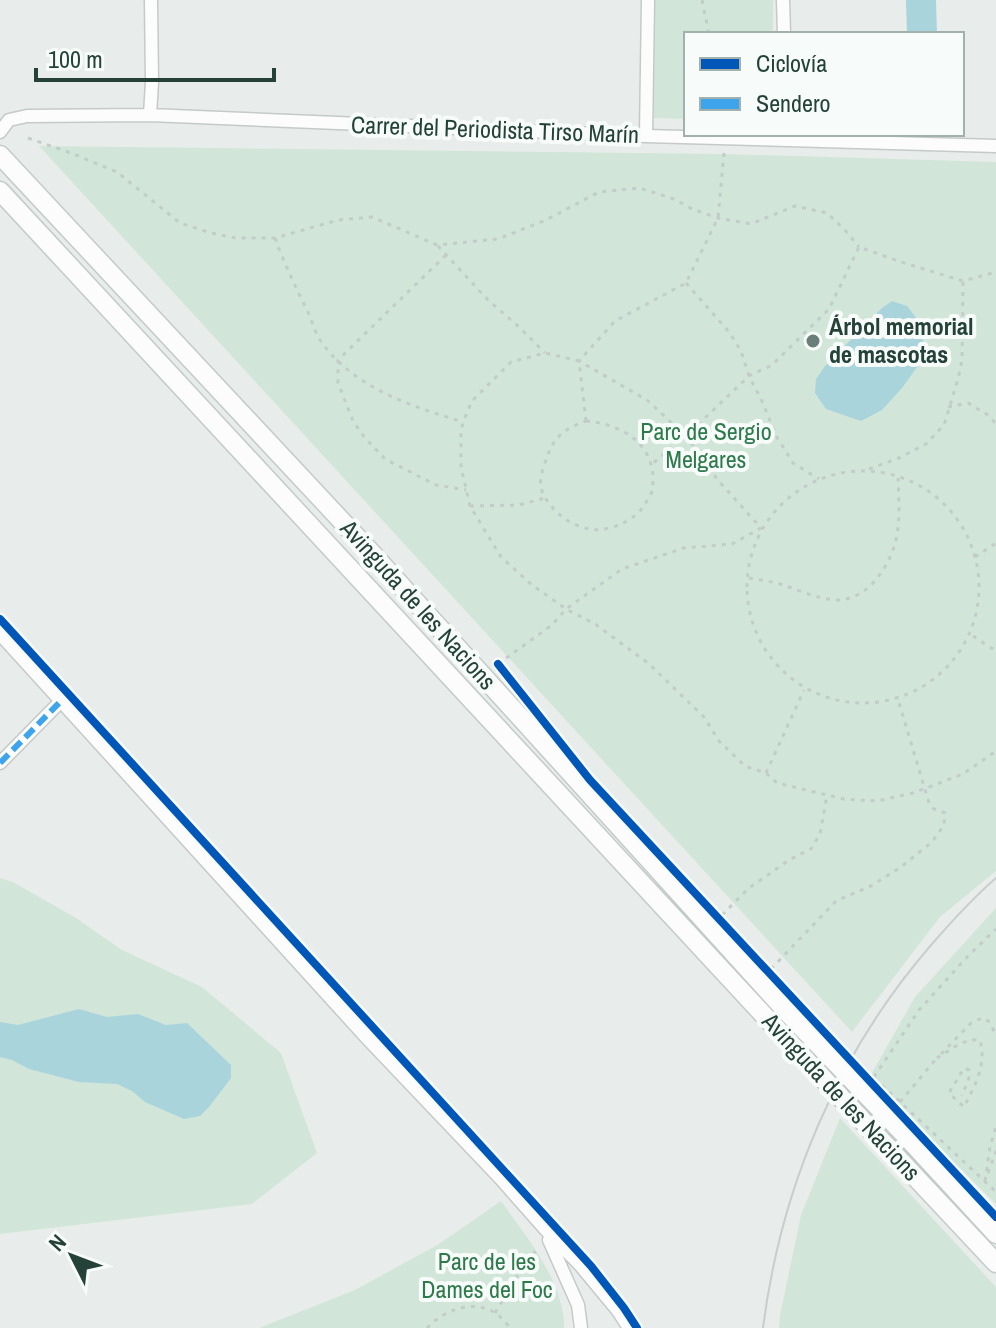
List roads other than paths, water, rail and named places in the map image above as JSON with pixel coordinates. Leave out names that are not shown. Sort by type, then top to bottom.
[{"type":"street","points":[[150,115],[151,0]]},
{"type":"street","points":[[646,136],[648,0]]},
{"type":"street","points":[[783,0],[784,32]]},
{"type":"street","name":"Carrer del Periodista Tirso Marín","points":[[0,132],[9,120],[27,116],[150,115],[646,136],[785,136],[996,146]]},
{"type":"street","name":"Avinguda de les Nacions","points":[[0,155],[367,548],[780,1018],[891,1151],[996,1263]]},
{"type":"street","name":"Avinguda de les Nacions","points":[[0,191],[780,1018],[913,1132],[996,1234]]},
{"type":"street","points":[[0,634],[353,1023],[580,1265],[629,1328]]},
{"type":"street","points":[[0,763],[61,701]]},
{"type":"street","points":[[545,1229],[578,1305],[581,1328]]},
{"type":"water","points":[[906,0],[936,0],[937,32],[907,32]]},
{"type":"water","points":[[892,301],[907,306],[918,320],[923,342],[920,363],[882,410],[861,421],[826,409],[815,393],[816,379],[825,366]]},
{"type":"water","points":[[79,1009],[107,1017],[138,1014],[166,1025],[187,1023],[231,1065],[231,1078],[200,1116],[184,1119],[145,1102],[117,1084],[79,1082],[29,1069],[0,1057],[0,1022],[18,1025]]},
{"type":"tram line","points":[[763,1328],[784,1223],[819,1123],[842,1076],[898,986],[947,927],[996,878]]},
{"type":"place","name":"Árbol memorial de mascotas","points":[[813,341]]},
{"type":"park label","name":"Parc de Sergio Melgares","points":[[706,446]]},
{"type":"park label","name":"Parc de les Dames del Foc","points":[[487,1276]]}]
